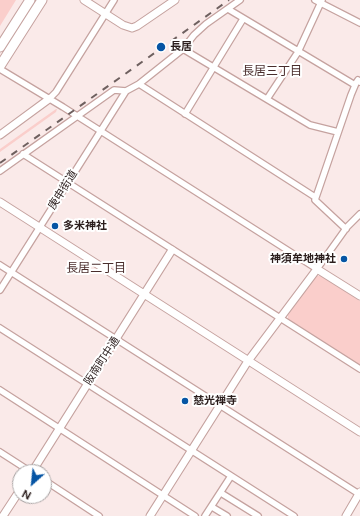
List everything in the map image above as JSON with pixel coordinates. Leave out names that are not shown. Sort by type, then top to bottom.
[{"type":"main road","points":[[0,47],[30,0]]},
{"type":"main road","points":[[0,66],[42,0]]},
{"type":"street","points":[[84,0],[123,25],[132,28],[175,0]]},
{"type":"street","points":[[0,135],[49,99],[56,92],[114,0]]},
{"type":"street","points":[[0,171],[114,90],[126,91],[139,84],[182,49],[194,34],[240,0]]},
{"type":"street","points":[[315,0],[360,23]]},
{"type":"street","points":[[267,99],[298,52],[321,2]]},
{"type":"street","points":[[228,9],[298,52],[358,81],[315,197]]},
{"type":"street","points":[[185,114],[243,19]]},
{"type":"street","points":[[182,49],[310,124],[338,132]]},
{"type":"street","points":[[0,69],[360,296]]},
{"type":"street","points":[[139,84],[315,197],[315,200],[345,229]]},
{"type":"street","name":"庚申街道","points":[[0,290],[126,91]]},
{"type":"street","points":[[23,154],[67,184],[360,369]]},
{"type":"street","points":[[0,202],[360,432]]},
{"type":"street","points":[[150,516],[248,361],[345,229],[360,214]]},
{"type":"street","name":"阪南町中通","points":[[36,464],[172,250]]},
{"type":"street","points":[[0,265],[359,493],[346,516]]},
{"type":"street","points":[[0,328],[293,516]]},
{"type":"street","points":[[0,390],[195,516]]},
{"type":"street","points":[[0,452],[19,464]]},
{"type":"street","points":[[205,516],[231,476]]},
{"type":"street","points":[[52,485],[100,516]]},
{"type":"street","points":[[221,493],[258,516]]},
{"type":"street","points":[[2,516],[12,502]]},
{"type":"street","points":[[212,507],[227,516]]},
{"type":"shaded area","points":[[0,0],[16,0],[0,26]]},
{"type":"shaded area","points":[[56,109],[56,112],[0,152],[0,149]]},
{"type":"shaded area","points":[[316,276],[321,276],[360,301],[360,365],[288,319],[288,315]]},
{"type":"railway","points":[[0,163],[229,0]]},
{"type":"place","name":"長居","points":[[161,47]]},
{"type":"place","name":"多米神社","points":[[55,226]]},
{"type":"place","name":"神須牟地神社","points":[[344,259]]},
{"type":"place","name":"慈光禅寺","points":[[185,401]]},
{"type":"district","name":"長居三丁目","points":[[272,71]]},
{"type":"district","name":"長居二丁目","points":[[96,268]]}]
